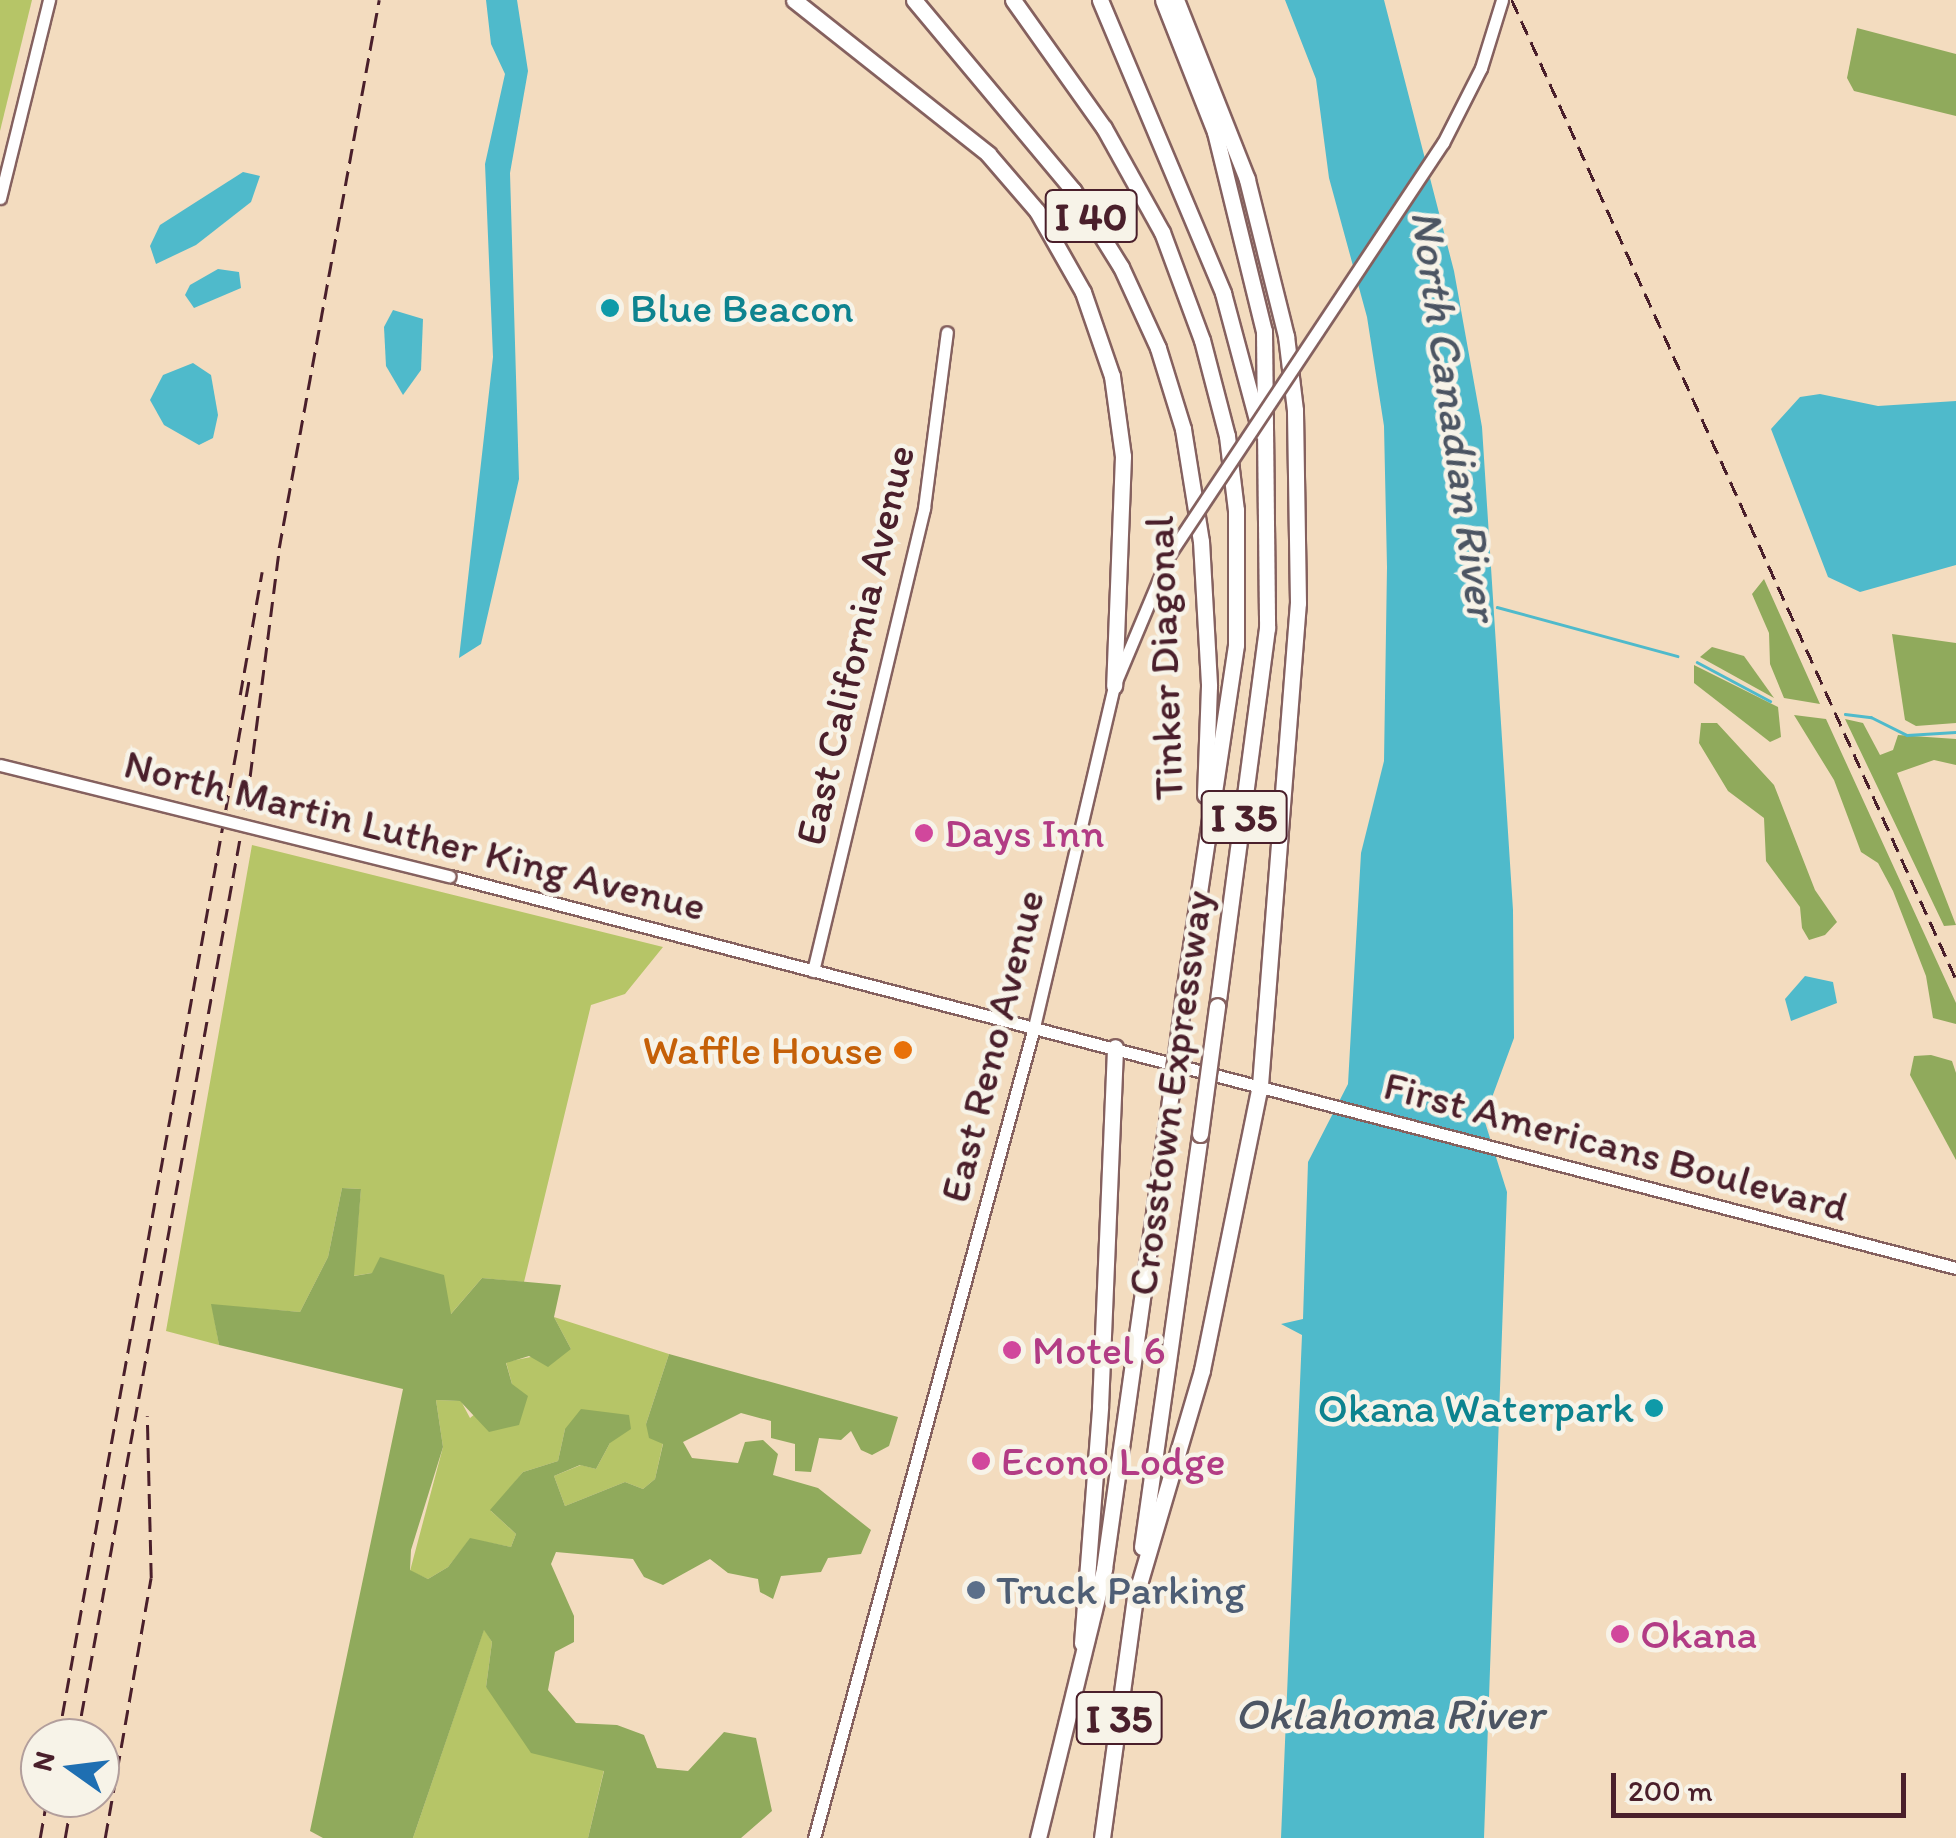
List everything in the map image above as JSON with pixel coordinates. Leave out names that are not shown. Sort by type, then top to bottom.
[{"type":"highway","points":[[794,0],[988,154],[1037,211],[1083,292],[1112,376],[1124,456],[1114,686]]},
{"type":"highway","name":"Tinker Diagonal","points":[[914,0],[1098,227],[1142,306],[1172,390],[1192,474],[1206,612],[1202,859]]},
{"type":"highway","name":"I 35","points":[[1013,0],[1104,128],[1162,232],[1202,340],[1227,436],[1236,510],[1236,645],[1202,859]]},
{"type":"highway","name":"I 40","points":[[1100,0],[1223,292],[1268,474]]},
{"type":"highway","name":"I 35","points":[[1163,0],[1239,181],[1264,331],[1268,474]]},
{"type":"highway","points":[[1135,1598],[1202,1370],[1260,1085],[1296,651],[1299,514],[1286,336],[1239,181],[1176,0]]},
{"type":"highway","name":"Crosstown Expressway","points":[[1102,1838],[1264,657],[1268,474]]},
{"type":"highway","name":"Crosstown Expressway","points":[[1038,1838],[1078,1692],[1115,1506],[1202,859]]},
{"type":"highway","points":[[1078,1692],[1100,1407],[1115,1047]]},
{"type":"main road","points":[[0,198],[49,0]]},
{"type":"main road","name":"East Reno Avenue","points":[[814,1838],[1034,1027],[1114,686],[1169,555],[1443,143],[1480,68],[1502,0]]},
{"type":"main road","name":"East California Avenue","points":[[813,971],[924,508],[947,332]]},
{"type":"main road","name":"North Martin Luther King Avenue","points":[[0,764],[1034,1027]]},
{"type":"main road","name":"First Americans Boulevard","points":[[1034,1027],[1956,1268]]},
{"type":"green space","points":[[0,0],[32,0],[0,131]]},
{"type":"green space","points":[[1857,28],[1956,54],[1956,116],[1854,91],[1847,78]]},
{"type":"green space","points":[[1764,579],[1820,704],[1784,698],[1770,664],[1769,633],[1752,594]]},
{"type":"green space","points":[[1892,634],[1956,643],[1956,723],[1916,726],[1905,720]]},
{"type":"green space","points":[[1712,647],[1744,656],[1774,698],[1700,657]]},
{"type":"green space","points":[[1694,665],[1778,707],[1781,737],[1770,742],[1694,683]]},
{"type":"green space","points":[[1794,715],[1826,719],[1956,1003],[1956,1024],[1933,1018],[1926,976],[1893,891],[1878,863],[1861,852],[1834,780]]},
{"type":"green space","points":[[1845,719],[1863,723],[1880,755],[1893,750],[1898,735],[1956,739],[1956,765],[1934,760],[1897,773],[1956,925],[1944,926]]},
{"type":"green space","points":[[1701,723],[1717,723],[1774,785],[1815,890],[1837,922],[1825,935],[1809,940],[1802,928],[1800,907],[1766,861],[1764,818],[1728,791],[1699,743]]},
{"type":"green space","points":[[252,845],[663,947],[625,994],[591,1005],[524,1282],[482,1278],[450,1315],[372,1273],[353,1276],[361,1189],[342,1188],[328,1257],[300,1312],[212,1305],[219,1345],[166,1331]]},
{"type":"green space","points":[[1931,1055],[1952,1061],[1956,1073],[1956,1160],[1910,1075],[1914,1056]]},
{"type":"green space","points":[[342,1188],[361,1189],[354,1276],[372,1273],[380,1257],[444,1275],[451,1314],[482,1278],[561,1285],[554,1317],[571,1349],[548,1367],[529,1356],[506,1363],[512,1384],[528,1396],[519,1425],[489,1432],[460,1401],[436,1400],[443,1447],[411,1550],[410,1570],[428,1579],[448,1567],[470,1538],[511,1547],[516,1534],[490,1510],[523,1472],[558,1461],[565,1429],[581,1409],[629,1415],[631,1429],[610,1443],[596,1469],[580,1465],[554,1476],[565,1506],[625,1482],[643,1489],[655,1479],[663,1444],[649,1438],[646,1424],[669,1354],[898,1417],[889,1446],[872,1455],[861,1450],[851,1431],[841,1440],[819,1438],[811,1472],[795,1471],[795,1444],[771,1438],[771,1421],[741,1413],[683,1442],[692,1458],[738,1463],[745,1442],[763,1440],[778,1454],[773,1475],[818,1488],[871,1530],[861,1554],[828,1558],[821,1572],[781,1576],[773,1599],[760,1592],[758,1579],[728,1573],[710,1559],[663,1585],[644,1577],[633,1559],[556,1552],[551,1564],[574,1616],[574,1642],[555,1652],[548,1690],[576,1723],[617,1725],[644,1735],[657,1768],[688,1771],[724,1732],[756,1738],[772,1811],[741,1838],[588,1838],[604,1771],[531,1753],[486,1687],[492,1642],[484,1630],[413,1838],[323,1838],[310,1831],[403,1389],[219,1345],[211,1304],[300,1312],[328,1257]]},
{"type":"green space","points":[[554,1317],[669,1354],[646,1424],[663,1443],[655,1479],[643,1489],[625,1482],[565,1506],[554,1476],[581,1465],[596,1469],[610,1443],[565,1429],[558,1461],[523,1472],[491,1511],[516,1534],[511,1547],[470,1539],[448,1567],[428,1579],[410,1571],[443,1447],[436,1400],[461,1401],[470,1418],[512,1384],[506,1362],[571,1349]]},
{"type":"green space","points":[[484,1629],[492,1642],[486,1687],[604,1770],[588,1838],[413,1838]]},
{"type":"water","points":[[486,0],[517,0],[528,71],[510,173],[519,479],[481,644],[459,658],[493,357],[485,164],[505,74],[491,44]]},
{"type":"water","name":"Oklahoma River","points":[[1285,0],[1384,0],[1454,271],[1482,427],[1513,910],[1514,1038],[1484,1119],[1507,1192],[1484,1838],[1281,1838],[1302,1335],[1281,1324],[1303,1319],[1308,1162],[1348,1084],[1361,853],[1384,761],[1387,567],[1384,426],[1367,317],[1329,178],[1316,79]]},
{"type":"water","points":[[243,172],[260,176],[251,202],[196,245],[156,264],[150,246],[160,225]]},
{"type":"water","points":[[218,269],[239,272],[241,288],[194,308],[185,295],[190,285]]},
{"type":"water","points":[[393,310],[423,319],[421,370],[403,395],[386,366],[384,327]]},
{"type":"water","points":[[193,363],[211,375],[218,415],[213,438],[199,445],[164,425],[150,400],[163,375]]},
{"type":"water","points":[[1820,394],[1878,406],[1956,401],[1956,565],[1860,592],[1828,577],[1771,429],[1800,397]]},
{"type":"water","points":[[1805,976],[1833,982],[1837,1003],[1791,1021],[1785,999]]},
{"type":"waterway","name":"North Canadian River","points":[[1497,607],[1677,656]]},
{"type":"waterway","points":[[1697,662],[1770,701]]},
{"type":"waterway","points":[[1845,714],[1871,717],[1907,735],[1956,732]]},
{"type":"railway","points":[[81,1718],[247,799],[279,548],[379,0]]},
{"type":"railway","points":[[1512,0],[1956,979]]},
{"type":"railway","points":[[240,695],[262,572]]},
{"type":"railway","points":[[62,1718],[249,680]]},
{"type":"railway","points":[[105,1838],[151,1578],[147,1416]]},
{"type":"railway","points":[[40,1838],[44,1818]]},
{"type":"railway","points":[[65,1838],[68,1818]]},
{"type":"place","name":"Blue Beacon","points":[[610,308]]},
{"type":"place","name":"Days Inn","points":[[924,833]]},
{"type":"place","name":"Waffle House","points":[[903,1050]]},
{"type":"place","name":"Motel 6","points":[[1012,1350]]},
{"type":"place","name":"Okana Waterpark","points":[[1654,1408]]},
{"type":"place","name":"Econo Lodge","points":[[981,1461]]},
{"type":"place","name":"Truck Parking","points":[[976,1590]]},
{"type":"place","name":"Okana","points":[[1620,1634]]}]
